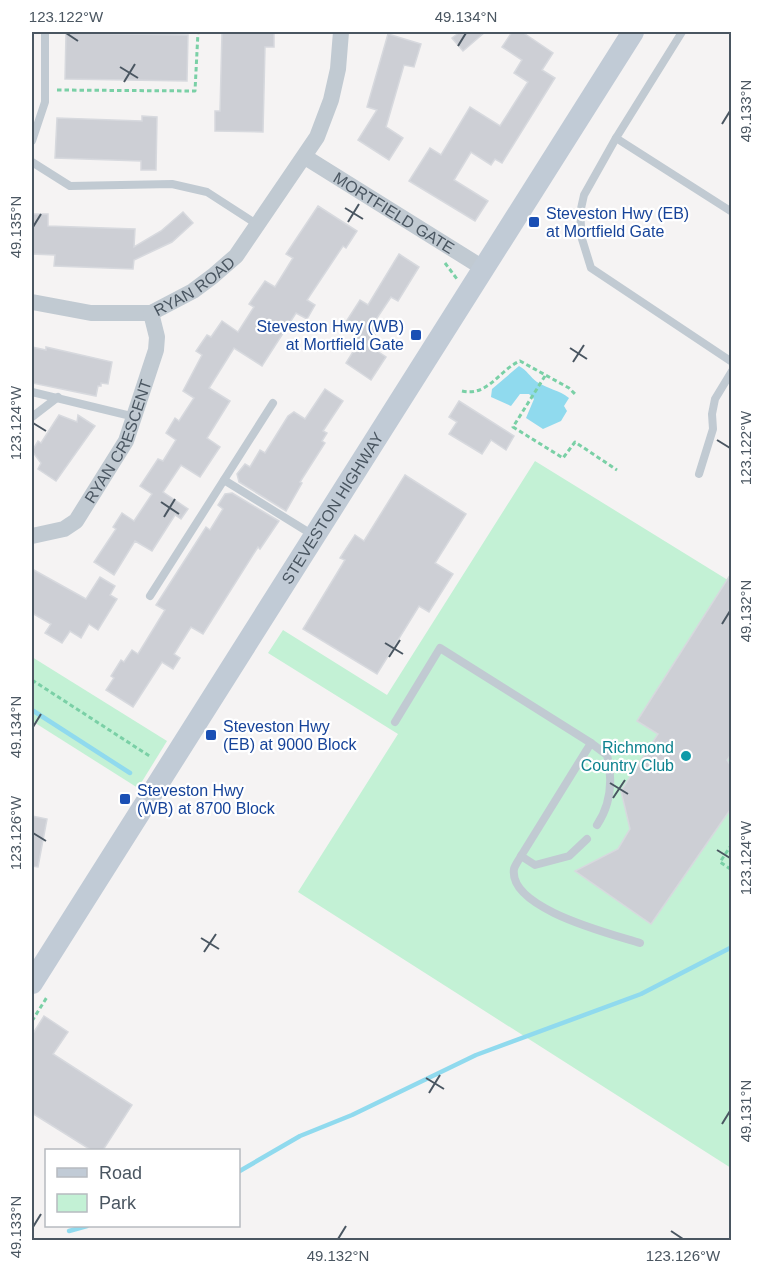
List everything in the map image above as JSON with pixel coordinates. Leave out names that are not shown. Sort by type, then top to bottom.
[{"type":"main road","name":"STEVESTON HIGHWAY","points":[[32,982],[633,32]]},
{"type":"street","name":"RYAN ROAD","points":[[32,302],[91,314],[151,313],[193,291],[236,256],[317,137],[338,69],[341,32]]},
{"type":"street","name":"MORTFIELD GATE","points":[[305,157],[483,268]]},
{"type":"street","name":"RYAN CRESCENT","points":[[32,536],[64,529],[76,520],[122,448],[136,417],[156,350],[157,337],[151,313]]},
{"type":"lane","points":[[32,141],[45,102],[45,32]]},
{"type":"lane","points":[[682,32],[593,174],[582,204],[582,239],[591,268],[732,362]]},
{"type":"lane","points":[[616,138],[732,212]]},
{"type":"lane","points":[[33,161],[70,186],[172,184],[207,192],[258,225]]},
{"type":"lane","points":[[699,474],[713,429],[712,414],[715,399],[732,370]]},
{"type":"lane","points":[[32,392],[136,417]]},
{"type":"lane","points":[[32,417],[58,397]]},
{"type":"lane","points":[[150,596],[273,403]]},
{"type":"lane","points":[[224,480],[314,536]]},
{"type":"lane","points":[[395,722],[440,648],[591,743],[607,756],[611,782],[607,801],[597,825]]},
{"type":"lane","points":[[591,743],[514,868],[516,883],[544,908],[573,922],[640,944]]},
{"type":"lane","points":[[521,856],[535,865],[569,855],[587,839]]},
{"type":"path","points":[[57,79],[57,91],[195,91],[198,32]]},
{"type":"path","points":[[447,268],[452,275]]},
{"type":"path","points":[[462,391],[474,393],[482,390],[520,361],[569,388],[576,395]]},
{"type":"path","points":[[545,376],[513,427],[563,458],[575,442],[617,470]]},
{"type":"path","points":[[32,680],[151,758]]},
{"type":"path","points":[[732,844],[720,862],[732,870]]},
{"type":"green space","name":"Richmond Country Club","points":[[535,461],[731,582],[731,1168],[298,892],[398,734],[268,653],[283,630],[387,695]]},
{"type":"green space","points":[[32,657],[167,741],[138,788],[32,721]]},
{"type":"water","points":[[519,366],[537,382],[569,398],[564,406],[567,411],[561,421],[543,429],[526,418],[534,399],[529,394],[520,394],[511,406],[491,397],[492,389]]},
{"type":"building","points":[[222,32],[274,32],[274,47],[265,47],[263,132],[215,131],[215,111],[220,111]]},
{"type":"building","points":[[460,32],[485,32],[463,51],[452,38]]},
{"type":"building","points":[[512,32],[522,32],[553,53],[542,70],[555,78],[502,163],[495,159],[491,165],[471,152],[454,180],[488,201],[475,221],[409,181],[430,148],[441,155],[470,107],[500,126],[528,82],[514,73],[522,60],[502,47]]},
{"type":"building","points":[[66,33],[188,35],[187,81],[65,79]]},
{"type":"building","points":[[388,34],[421,44],[414,67],[404,65],[386,127],[403,138],[389,160],[358,140],[377,110],[367,107]]},
{"type":"building","points":[[142,116],[157,117],[156,170],[141,170],[141,161],[55,158],[57,118],[142,121]]},
{"type":"building","points":[[318,206],[357,231],[346,248],[343,246],[307,300],[315,305],[307,319],[296,313],[262,366],[234,348],[209,388],[230,401],[207,438],[220,447],[200,477],[181,465],[163,492],[188,509],[181,519],[175,515],[152,551],[135,541],[114,575],[94,562],[116,529],[113,527],[122,513],[134,521],[152,494],[140,486],[158,459],[163,461],[176,440],[166,433],[175,418],[179,421],[194,398],[183,391],[202,355],[196,351],[207,335],[211,337],[222,321],[238,332],[254,307],[249,304],[265,281],[275,287],[293,258],[286,254]]},
{"type":"building","points":[[183,212],[193,223],[172,242],[134,260],[133,269],[54,266],[55,255],[32,254],[32,214],[48,214],[48,226],[135,229],[134,247],[161,231]]},
{"type":"building","points":[[399,254],[419,267],[398,301],[391,297],[373,324],[379,328],[368,345],[386,357],[371,380],[346,363],[356,347],[352,344],[358,335],[344,325],[360,300],[368,305]]},
{"type":"building","points":[[32,347],[46,350],[46,347],[112,362],[108,384],[101,383],[101,386],[98,386],[96,396],[32,383]]},
{"type":"building","points":[[325,389],[343,401],[323,431],[327,433],[322,441],[325,443],[300,482],[302,483],[286,511],[239,482],[237,474],[245,464],[250,467],[260,450],[265,453],[288,416],[294,412],[305,419]]},
{"type":"building","points":[[459,401],[514,436],[506,450],[491,440],[482,454],[449,434],[457,422],[449,417]]},
{"type":"building","points":[[59,415],[77,422],[78,415],[95,426],[56,481],[38,469],[41,463],[32,451],[38,441],[41,443]]},
{"type":"building","points":[[405,475],[466,514],[435,563],[453,574],[429,612],[419,606],[377,674],[303,629],[345,560],[340,558],[355,535],[364,541]]},
{"type":"building","points":[[232,493],[279,521],[260,549],[258,547],[203,634],[191,627],[174,654],[180,658],[173,669],[162,662],[133,707],[106,690],[114,678],[111,676],[121,660],[124,662],[132,650],[138,654],[165,610],[156,605],[206,527],[210,530],[223,509],[218,505],[225,494]]},
{"type":"building","points":[[32,569],[86,599],[100,577],[115,586],[110,595],[117,599],[98,630],[89,624],[81,638],[70,631],[62,643],[45,633],[51,624],[32,613]]},
{"type":"building","name":"Richmond Country Club","points":[[732,572],[732,753],[727,760],[732,768],[732,807],[651,924],[575,871],[618,849],[630,829],[621,791],[658,734],[637,721]]},
{"type":"building","points":[[32,816],[47,819],[38,867],[32,866]]},
{"type":"building","points":[[44,1016],[68,1032],[53,1054],[132,1105],[104,1149],[89,1149],[32,1113],[32,1035]]},
{"type":"waterway","points":[[32,710],[130,773]]},
{"type":"waterway","points":[[240,1171],[300,1136],[352,1115],[476,1055],[641,994],[732,947]]},
{"type":"waterway","points":[[69,1231],[83,1227]]},
{"type":"place","name":"Steveston Hwy (EB) at Mortfield Gate","points":[[534,222]]},
{"type":"place","name":"Steveston Hwy (WB) at Mortfield Gate","points":[[416,335]]},
{"type":"place","name":"Steveston Hwy (EB) at 9000 Block","points":[[211,735]]},
{"type":"place","name":"Richmond Country Club","points":[[686,756]]},
{"type":"place","name":"Steveston Hwy (WB) at 8700 Block","points":[[125,799]]}]
